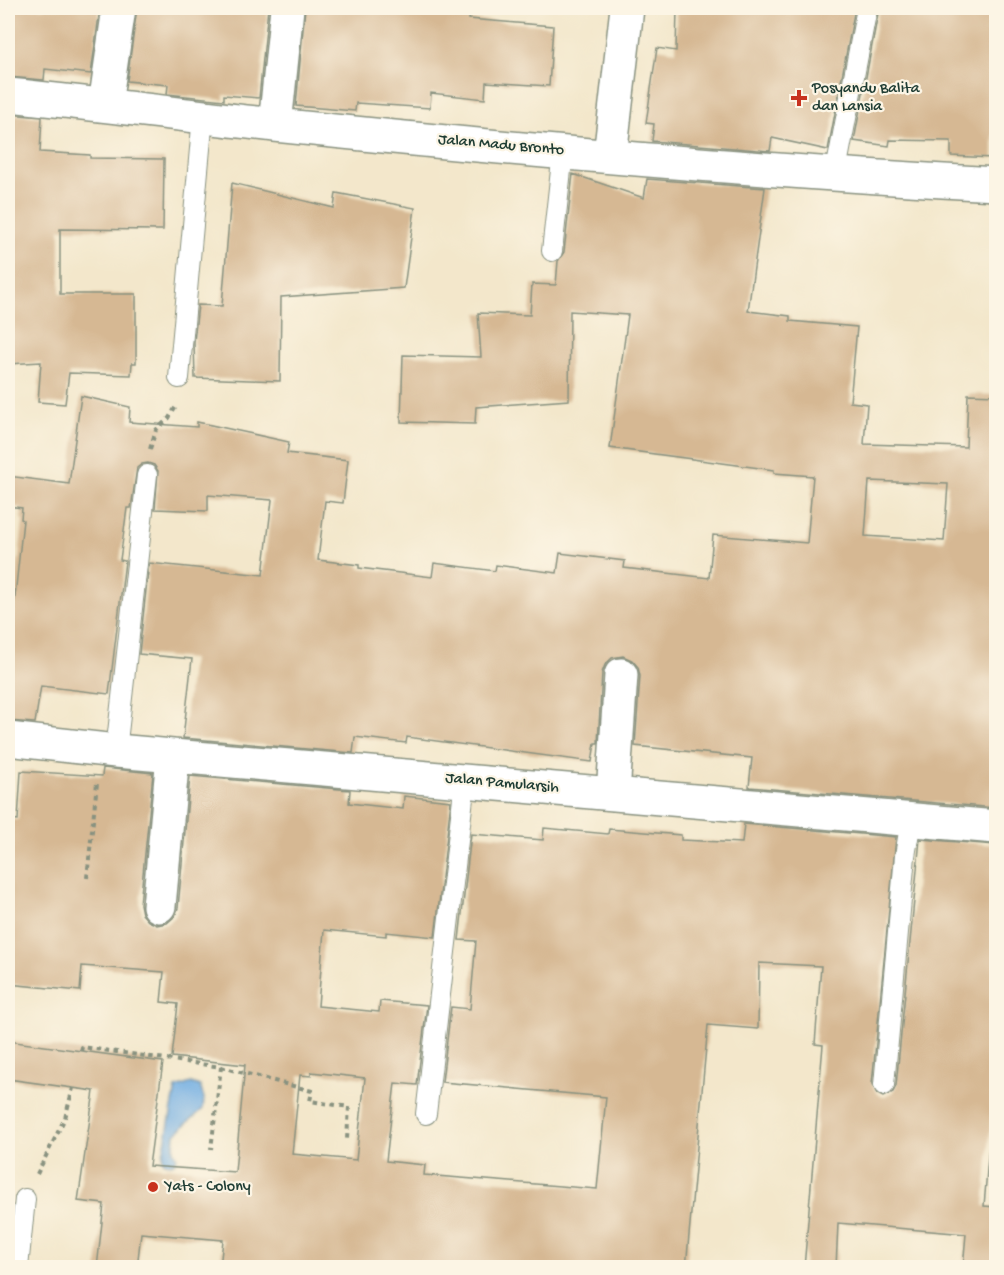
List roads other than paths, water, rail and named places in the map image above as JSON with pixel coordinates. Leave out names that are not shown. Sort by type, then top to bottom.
[{"type":"street","points":[[105,105],[119,8]]},
{"type":"street","points":[[275,125],[287,8]]},
{"type":"street","points":[[610,156],[627,8]]},
{"type":"street","name":"Jalan Madu Bronto","points":[[8,95],[275,125],[563,152],[835,176],[996,184]]},
{"type":"street","points":[[613,794],[621,675]]},
{"type":"street","name":"Jalan Pamularsih","points":[[8,739],[108,751],[996,827]]},
{"type":"street","points":[[159,906],[173,756]]},
{"type":"lane","points":[[835,176],[867,8]]},
{"type":"lane","points":[[179,378],[202,117]]},
{"type":"lane","points":[[552,251],[563,152]]},
{"type":"lane","points":[[108,751],[147,475]]},
{"type":"lane","points":[[426,1114],[465,781]]},
{"type":"lane","points":[[884,1085],[905,856],[911,820]]},
{"type":"lane","points":[[18,1268],[25,1199]]},
{"type":"water","points":[[191,1083],[200,1086],[204,1098],[203,1109],[175,1134],[174,1150],[177,1158],[174,1163],[170,1164],[163,1161],[163,1154],[176,1088]]},
{"type":"place","name":"Posyandu Balita dan Lansia","points":[[799,98]]},
{"type":"place","name":"Yats - Colony","points":[[153,1187]]}]
